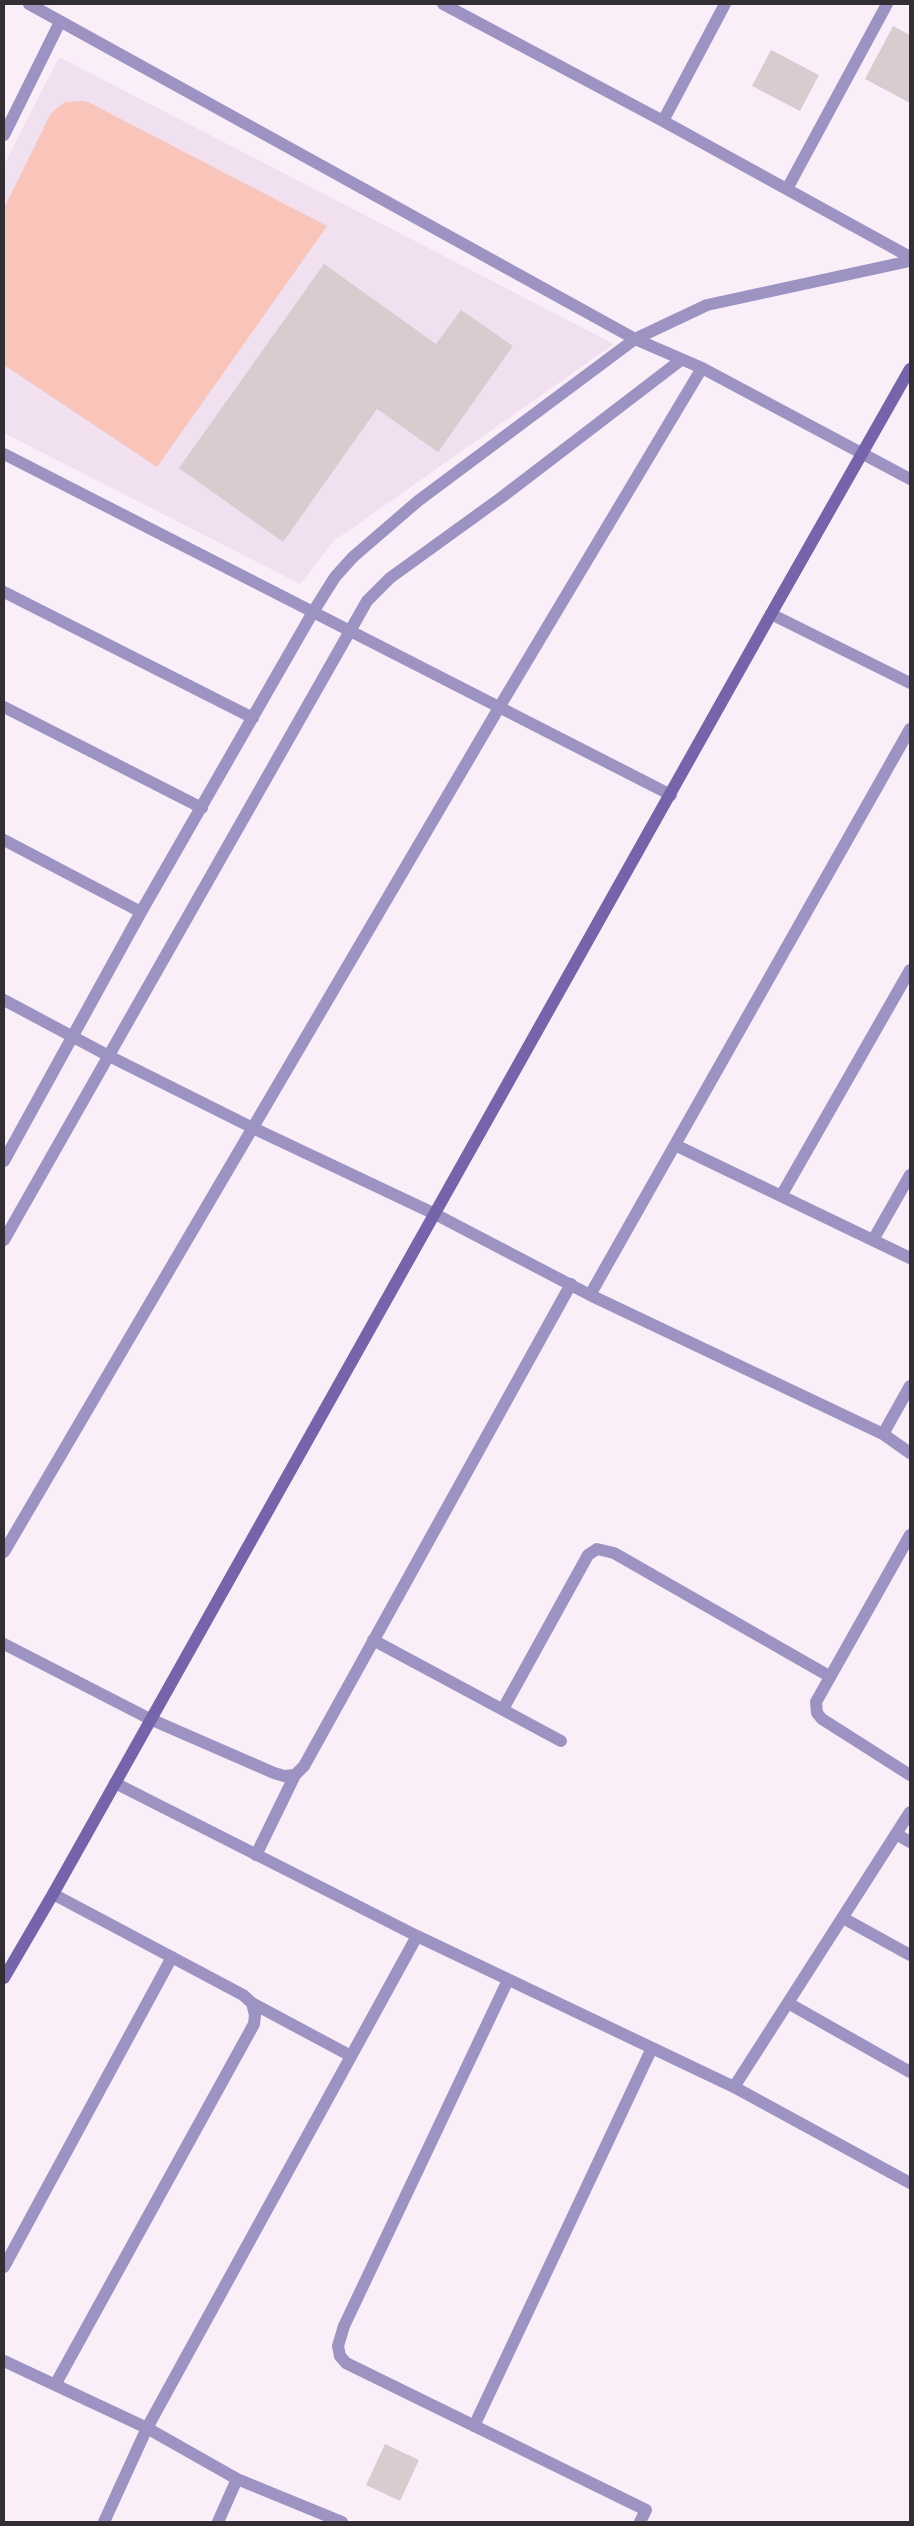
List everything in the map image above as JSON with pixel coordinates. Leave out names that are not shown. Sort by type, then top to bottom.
[{"type":"street","points":[[29,4],[635,339],[702,368],[910,479]]},
{"type":"street","points":[[443,4],[910,257]]},
{"type":"street","points":[[662,121],[725,4]]},
{"type":"street","points":[[787,189],[887,4]]},
{"type":"street","points":[[4,135],[60,22]]},
{"type":"street","points":[[4,1161],[8,1142],[74,1036],[141,912],[313,612],[335,577],[353,557],[418,501],[635,339],[707,305],[910,261]]},
{"type":"street","points":[[4,1240],[107,1055],[348,631],[367,601],[390,578],[502,497],[681,360]]},
{"type":"street","points":[[4,1552],[500,706],[702,368]]},
{"type":"street","points":[[4,1978],[910,369]]},
{"type":"street","points":[[4,454],[671,795]]},
{"type":"street","points":[[4,592],[253,718]]},
{"type":"street","points":[[771,614],[910,683]]},
{"type":"street","points":[[4,707],[202,808]]},
{"type":"street","points":[[590,1295],[910,729]]},
{"type":"street","points":[[4,840],[141,912]]},
{"type":"street","points":[[781,1196],[910,970]]},
{"type":"street","points":[[4,1000],[107,1055],[253,1128],[434,1214],[590,1295],[883,1434],[910,1453]]},
{"type":"street","points":[[675,1145],[910,1258]]},
{"type":"street","points":[[873,1240],[910,1175]]},
{"type":"street","points":[[256,1855],[295,1775],[304,1766],[571,1284]]},
{"type":"street","points":[[883,1434],[910,1386]]},
{"type":"street","points":[[910,1535],[816,1702],[817,1713],[822,1719],[910,1775]]},
{"type":"street","points":[[503,1710],[588,1556],[597,1549],[614,1553],[829,1676]]},
{"type":"street","points":[[373,1640],[561,1741]]},
{"type":"street","points":[[4,1644],[150,1719],[274,1773],[284,1776],[295,1775]]},
{"type":"street","points":[[115,1783],[417,1936],[734,2087],[910,2183]]},
{"type":"street","points":[[734,2087],[910,1812]]},
{"type":"street","points":[[896,1834],[910,1842]]},
{"type":"street","points":[[53,1894],[243,1995],[252,2003],[351,2056]]},
{"type":"street","points":[[843,1918],[910,1955]]},
{"type":"street","points":[[104,2522],[147,2428],[417,1936]]},
{"type":"street","points":[[4,2267],[172,1958]]},
{"type":"street","points":[[508,1980],[344,2326],[338,2346],[340,2356],[346,2363],[646,2510],[640,2522]]},
{"type":"street","points":[[55,2385],[254,2024],[255,2015],[252,2003]]},
{"type":"street","points":[[788,2003],[910,2072]]},
{"type":"street","points":[[474,2426],[652,2048]]},
{"type":"street","points":[[4,2361],[147,2428],[238,2479],[342,2522]]},
{"type":"street","points":[[218,2522],[238,2479]]},
{"type":"shaded area","points":[[59,57],[614,344],[334,541],[300,584],[4,433],[4,165]]},
{"type":"shaded area","points":[[65,102],[88,102],[327,226],[157,467],[4,365],[4,208],[51,113]]},
{"type":"building","points":[[893,26],[910,35],[910,103],[865,79]]},
{"type":"building","points":[[771,50],[819,75],[800,111],[752,86]]},
{"type":"building","points":[[324,264],[436,344],[461,310],[513,346],[438,452],[377,409],[283,542],[179,468]]},
{"type":"building","points":[[385,2444],[419,2460],[400,2501],[366,2485]]}]
